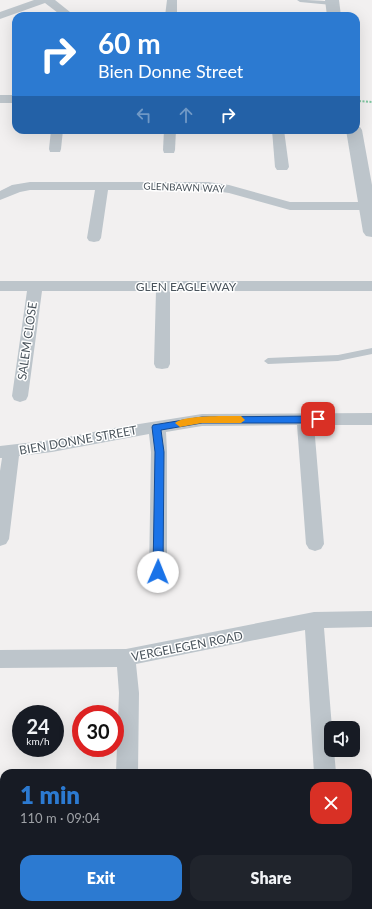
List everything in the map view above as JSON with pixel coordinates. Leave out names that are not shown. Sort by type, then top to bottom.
[{"type":"street","points":[[0,16],[44,0]]},
{"type":"street","points":[[48,0],[64,12]]},
{"type":"street","points":[[171,12],[172,0]]},
{"type":"street","points":[[0,99],[12,99]]},
{"type":"street","points":[[55,149],[57,134]]},
{"type":"street","points":[[169,150],[170,134]]},
{"type":"street","points":[[278,134],[282,167]]},
{"type":"street","points":[[355,134],[370,206],[372,232]]},
{"type":"street","name":"GLENBAWN WAY","points":[[0,196],[18,188],[30,186],[217,186],[290,206],[370,206]]},
{"type":"street","points":[[94,238],[102,186]]},
{"type":"street","name":"GLEN EAGLE WAY","points":[[0,286],[372,286]]},
{"type":"street","name":"SALEM CLOSE","points":[[20,396],[35,286]]},
{"type":"street","points":[[162,364],[163,286]]},
{"type":"street","points":[[305,419],[315,544]]},
{"type":"street","name":"BIEN DONNE STREET","points":[[6,452],[202,420],[372,420]]},
{"type":"street","points":[[156,427],[159,452],[158,572]]},
{"type":"street","points":[[0,539],[6,452]]},
{"type":"street","name":"VERGELEGEN ROAD","points":[[0,659],[126,658],[314,620],[372,619]]},
{"type":"street","points":[[314,620],[326,769]]},
{"type":"street","points":[[126,658],[129,693],[127,769]]},
{"type":"lane","points":[[300,0],[333,6]]},
{"type":"lane","points":[[268,361],[338,358],[372,351]]},
{"type":"path","points":[[360,101],[372,102]]},
{"type":"slow traffic","points":[[180,423],[202,420],[241,420]]},
{"type":"route","points":[[158,572],[159,452],[156,427],[202,420],[318,419]]}]
